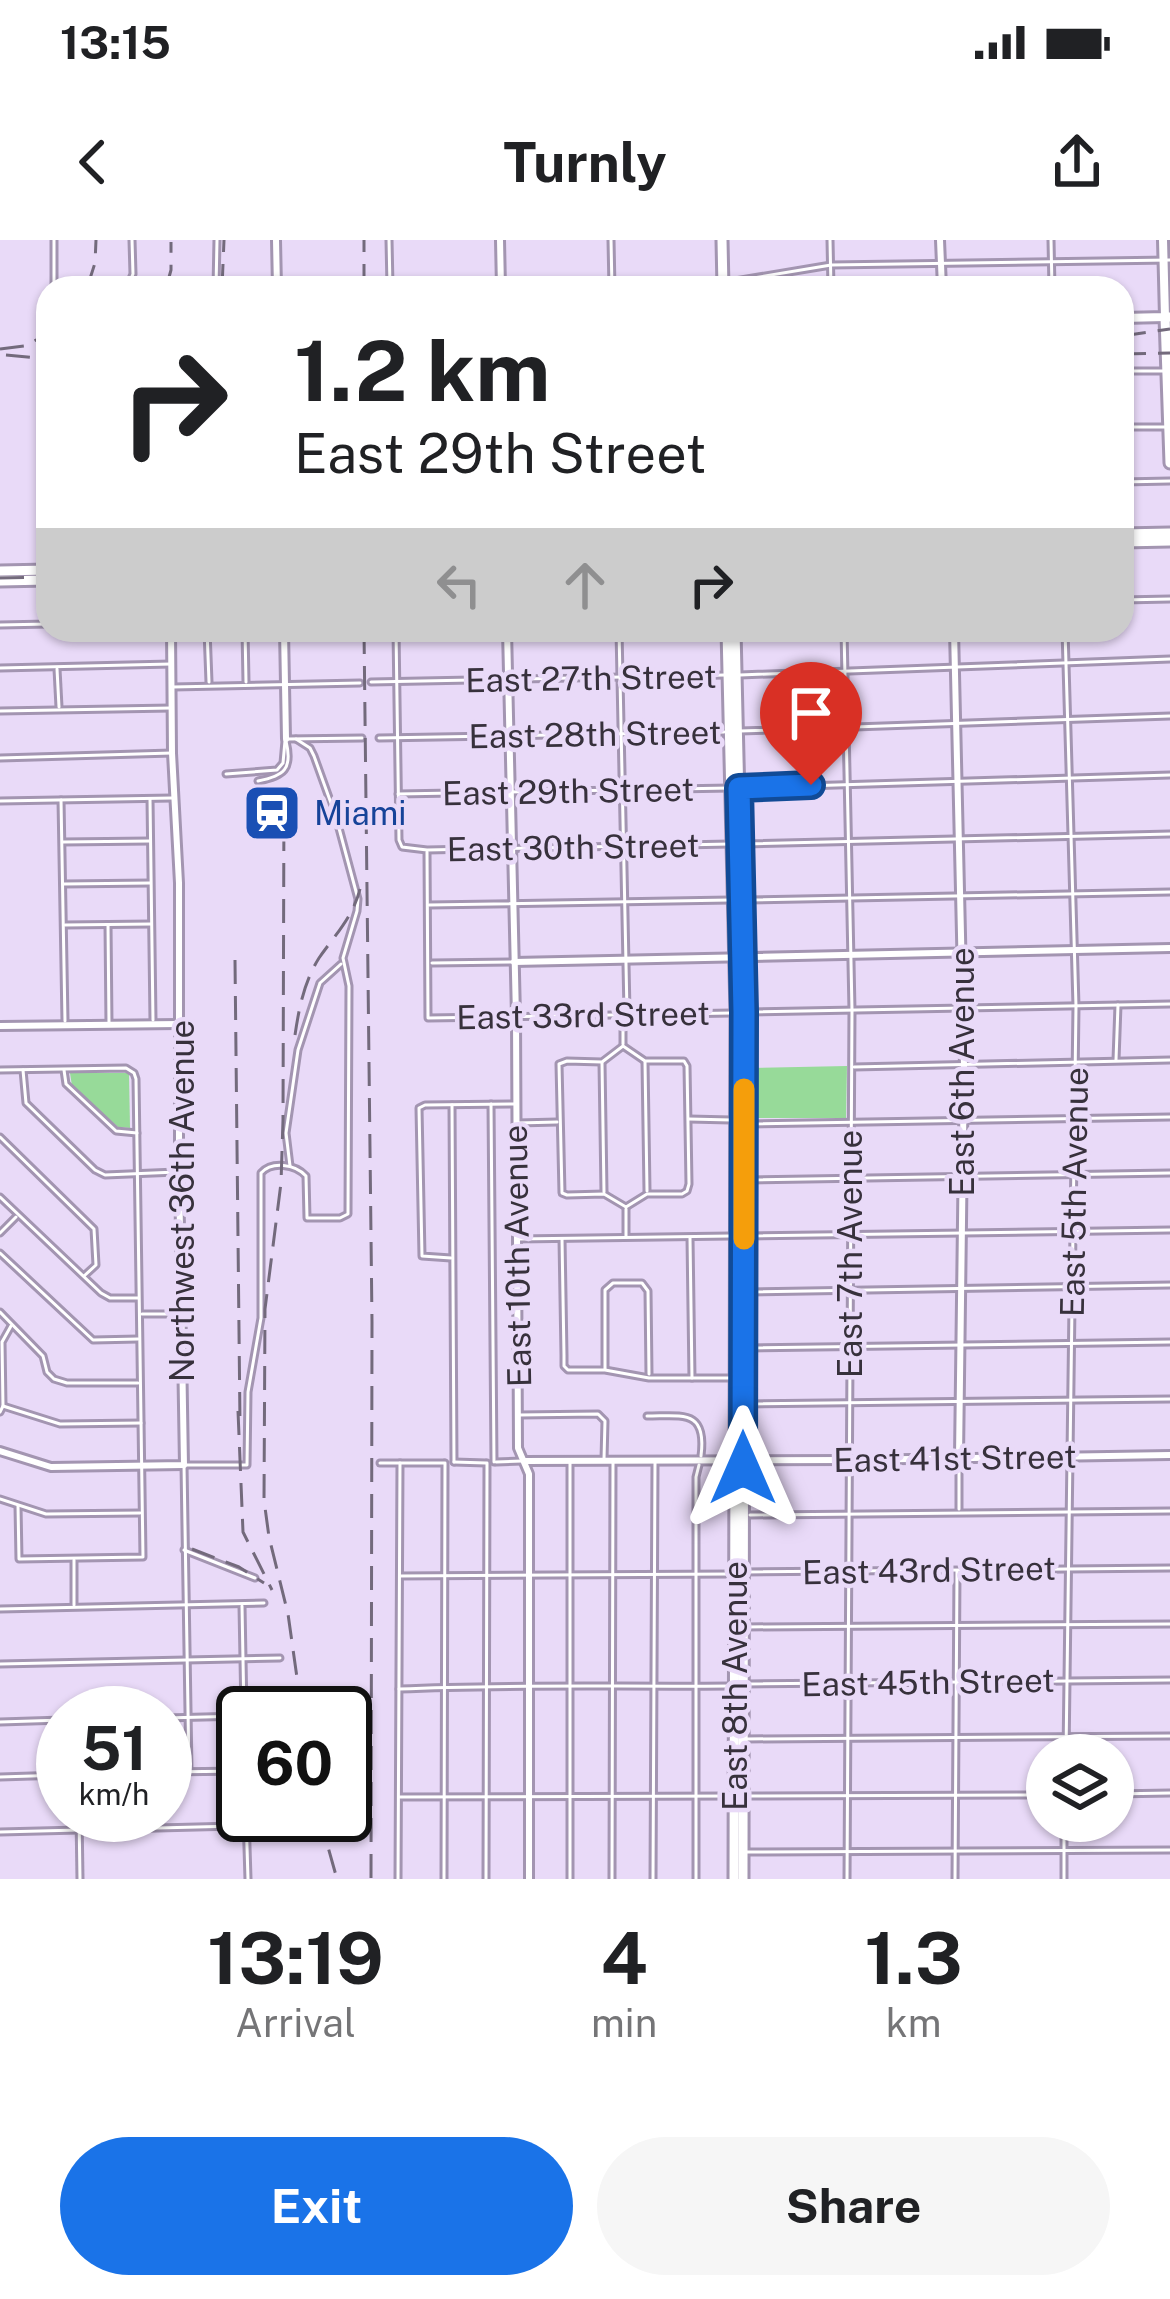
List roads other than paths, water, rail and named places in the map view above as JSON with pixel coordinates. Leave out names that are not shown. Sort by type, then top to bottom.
[{"type":"main road","points":[[722,240],[723,276]]},
{"type":"main road","points":[[1163,240],[1170,463]]},
{"type":"main road","points":[[1134,318],[1168,317]]},
{"type":"main road","points":[[1134,538],[1170,537]]},
{"type":"main road","points":[[0,571],[36,570]]},
{"type":"main road","points":[[0,581],[36,580]]},
{"type":"main road","name":"East 8th Avenue","points":[[731,642],[740,1012],[739,1879]]},
{"type":"street","points":[[54,240],[54,276]]},
{"type":"street","points":[[132,276],[133,240]]},
{"type":"street","points":[[216,276],[217,240]]},
{"type":"street","points":[[275,240],[276,276]]},
{"type":"street","points":[[389,240],[390,276]]},
{"type":"street","points":[[500,240],[501,276]]},
{"type":"street","points":[[611,240],[612,276]]},
{"type":"street","points":[[830,240],[831,276]]},
{"type":"street","points":[[940,240],[942,276]]},
{"type":"street","points":[[1052,240],[1052,276]]},
{"type":"street","points":[[774,276],[831,266],[1167,260]]},
{"type":"street","points":[[1134,372],[1168,375]]},
{"type":"street","points":[[1134,427],[1168,427]]},
{"type":"street","points":[[1134,482],[1170,481]]},
{"type":"street","points":[[1134,600],[1170,599]]},
{"type":"street","points":[[0,625],[36,624]]},
{"type":"street","name":"Northwest 36th Avenue","points":[[172,642],[187,1686]]},
{"type":"street","points":[[207,642],[209,686]]},
{"type":"street","points":[[245,642],[246,685]]},
{"type":"street","points":[[258,781],[277,777],[288,759],[284,642]]},
{"type":"street","points":[[396,642],[398,794]]},
{"type":"street","name":"East 10th Avenue","points":[[507,642],[516,1017],[518,1448],[529,1474],[529,1879]]},
{"type":"street","points":[[620,642],[626,903],[623,1046],[602,1062],[560,1064],[559,1122],[562,1193],[604,1194],[626,1208]]},
{"type":"street","name":"East 7th Avenue","points":[[844,642],[852,1010],[847,1879]]},
{"type":"street","name":"East 6th Avenue","points":[[954,642],[964,1007],[959,1513]]},
{"type":"street","name":"East 5th Avenue","points":[[1065,642],[1076,1006],[1066,1734]]},
{"type":"street","name":"East 27th Street","points":[[371,682],[845,672],[1170,658]]},
{"type":"street","points":[[0,668],[171,664]]},
{"type":"street","points":[[57,667],[59,711]]},
{"type":"street","points":[[171,687],[360,683]]},
{"type":"street","points":[[0,711],[171,708]]},
{"type":"street","name":"East 28th Street","points":[[379,738],[1170,716]]},
{"type":"street","points":[[286,739],[362,738]]},
{"type":"street","points":[[226,774],[277,770],[283,763],[286,739]]},
{"type":"street","points":[[0,1451],[51,1468],[247,1466],[248,1388],[261,1325],[260,1176],[268,1167],[298,1168],[306,1176],[307,1218],[348,1214],[349,986],[343,964],[358,911],[357,894],[314,756],[296,739]]},
{"type":"street","points":[[0,758],[172,753]]},
{"type":"street","name":"East 29th Street","points":[[398,794],[1170,775]]},
{"type":"street","name":"East 30th Street","points":[[398,794],[399,841],[408,850],[1170,834]]},
{"type":"street","points":[[0,801],[176,798]]},
{"type":"street","points":[[61,800],[64,1025]]},
{"type":"street","points":[[150,800],[153,1024]]},
{"type":"street","points":[[62,842],[151,841]]},
{"type":"street","points":[[427,850],[429,963],[1170,948]]},
{"type":"street","points":[[62,884],[151,883]]},
{"type":"street","points":[[429,905],[1170,892]]},
{"type":"street","points":[[63,926],[152,924]]},
{"type":"street","points":[[107,926],[109,1024]]},
{"type":"street","name":"East 33rd Street","points":[[429,963],[428,1018],[1170,1004]]},
{"type":"street","points":[[290,1166],[286,1133],[290,1091],[303,1031],[321,981],[343,964]]},
{"type":"street","points":[[1116,1061],[1118,1005]]},
{"type":"street","points":[[0,1026],[179,1024]]},
{"type":"street","points":[[623,1046],[645,1060],[684,1061],[688,1119],[687,1191],[647,1194],[626,1208]]},
{"type":"street","points":[[645,1060],[647,1194]]},
{"type":"street","points":[[851,1066],[1170,1060]]},
{"type":"street","points":[[602,1062],[604,1194]]},
{"type":"street","points":[[0,1070],[126,1068],[134,1073],[143,1557],[19,1558],[18,1506]]},
{"type":"street","points":[[64,1069],[66,1084],[116,1131],[136,1133]]},
{"type":"street","points":[[23,1070],[26,1103],[94,1170],[105,1175],[179,1172]]},
{"type":"street","points":[[491,1104],[494,1462]]},
{"type":"street","points":[[453,1258],[422,1256],[419,1108],[515,1104]]},
{"type":"street","points":[[452,1105],[454,1462]]},
{"type":"street","points":[[688,1119],[850,1124],[1170,1117]]},
{"type":"street","points":[[515,1123],[559,1122]]},
{"type":"street","points":[[0,1137],[94,1229],[95,1265],[84,1276]]},
{"type":"street","points":[[740,1180],[1170,1173]]},
{"type":"street","points":[[0,1196],[101,1293],[110,1298],[140,1298]]},
{"type":"street","points":[[626,1208],[626,1238]]},
{"type":"street","points":[[0,1233],[18,1215]]},
{"type":"street","points":[[516,1238],[1170,1229]]},
{"type":"street","points":[[690,1237],[692,1378]]},
{"type":"street","points":[[562,1239],[568,1370],[650,1378],[740,1378]]},
{"type":"street","points":[[0,1253],[83,1334],[93,1340],[140,1339]]},
{"type":"street","points":[[605,1370],[605,1290],[642,1283],[647,1287],[650,1378]]},
{"type":"street","points":[[740,1292],[1170,1286]]},
{"type":"street","points":[[0,1312],[43,1356],[54,1379],[141,1383]]},
{"type":"street","points":[[140,1315],[182,1313]]},
{"type":"street","points":[[12,1324],[2,1342],[1,1409],[60,1424],[141,1424]]},
{"type":"street","points":[[740,1348],[1170,1342]]},
{"type":"street","points":[[740,1404],[1170,1399]]},
{"type":"street","points":[[519,1415],[598,1414],[605,1421],[612,1576],[611,1879]]},
{"type":"street","points":[[646,1416],[685,1416],[700,1424],[703,1451],[696,1477],[696,1879]]},
{"type":"street","name":"East 41st Street","points":[[380,1463],[1170,1455]]},
{"type":"street","points":[[570,1461],[570,1879]]},
{"type":"street","points":[[653,1879],[655,1461]]},
{"type":"street","points":[[486,1879],[487,1462]]},
{"type":"street","points":[[398,1879],[400,1463]]},
{"type":"street","points":[[444,1879],[445,1463]]},
{"type":"street","points":[[0,1499],[46,1514],[142,1513]]},
{"type":"street","points":[[739,1515],[1170,1511]]},
{"type":"street","points":[[184,1550],[255,1578]]},
{"type":"street","points":[[74,1558],[74,1607]]},
{"type":"street","name":"East 43rd Street","points":[[400,1576],[1170,1568]]},
{"type":"street","points":[[955,1879],[957,1569]]},
{"type":"street","points":[[0,1609],[264,1603]]},
{"type":"street","points":[[242,1604],[242,1686]]},
{"type":"street","points":[[739,1627],[1170,1624]]},
{"type":"street","points":[[0,1664],[280,1658]]},
{"type":"street","name":"East 45th Street","points":[[399,1689],[1170,1680]]},
{"type":"street","points":[[0,1722],[36,1721]]},
{"type":"street","points":[[1134,1736],[1170,1736]]},
{"type":"street","points":[[739,1739],[1026,1737]]},
{"type":"street","points":[[0,1777],[36,1776]]},
{"type":"street","points":[[1134,1794],[1170,1793]]},
{"type":"street","points":[[400,1797],[1026,1795]]},
{"type":"street","points":[[0,1832],[36,1831]]},
{"type":"street","points":[[79,1842],[80,1879]]},
{"type":"street","points":[[247,1842],[248,1879]]},
{"type":"street","points":[[1063,1842],[1064,1879]]},
{"type":"street","points":[[739,1851],[1170,1850]]},
{"type":"railway","points":[[91,276],[96,240]]},
{"type":"railway","points":[[222,276],[224,240]]},
{"type":"railway","points":[[364,240],[364,276]]},
{"type":"railway","points":[[169,276],[171,242]]},
{"type":"railway","points":[[1134,334],[1170,329]]},
{"type":"railway","points":[[0,349],[36,340]]},
{"type":"railway","points":[[1134,354],[1170,353]]},
{"type":"railway","points":[[6,355],[36,358]]},
{"type":"railway","points":[[0,578],[36,577]]},
{"type":"railway","points":[[364,642],[372,1322],[371,1879]]},
{"type":"railway","points":[[284,791],[283,1120],[281,1183],[265,1309],[264,1500],[298,1686]]},
{"type":"railway","points":[[295,1035],[309,976],[348,917],[360,889]]},
{"type":"railway","points":[[235,960],[240,1423]]},
{"type":"railway","points":[[238,1411],[243,1532],[272,1590]]},
{"type":"railway","points":[[192,1549],[239,1567],[264,1583]]},
{"type":"railway","points":[[327,1842],[337,1879]]},
{"type":"place","name":"Miami","points":[[272,813]]}]
